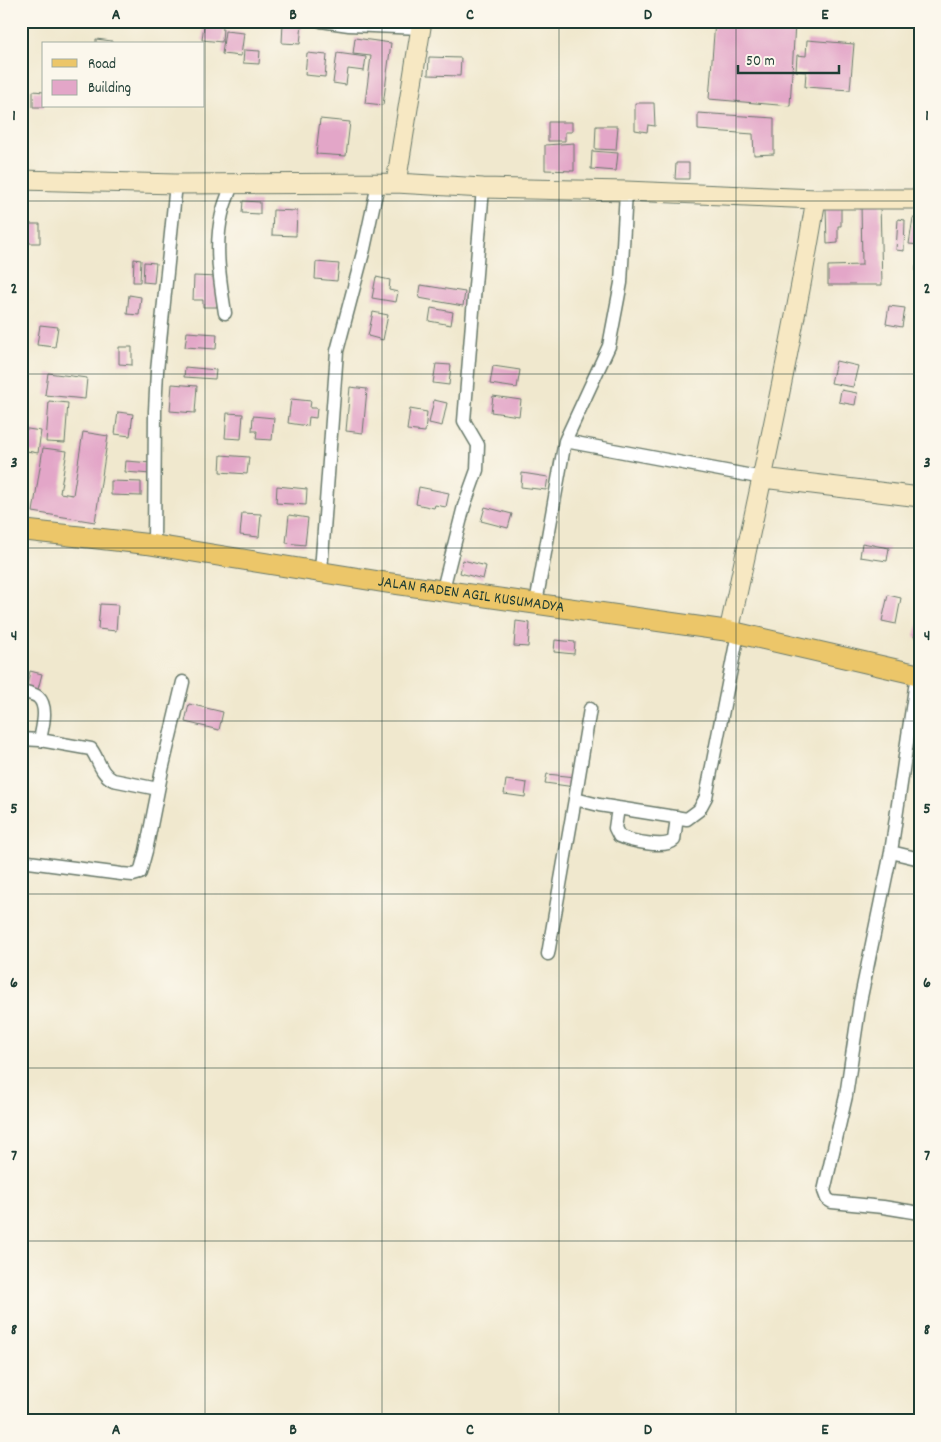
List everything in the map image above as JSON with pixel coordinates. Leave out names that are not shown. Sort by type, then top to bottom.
[{"type":"main road","points":[[387,184],[422,24]]},
{"type":"main road","points":[[21,180],[176,184],[387,184],[816,199],[920,199]]},
{"type":"main road","points":[[733,632],[804,276],[816,199]]},
{"type":"main road","points":[[763,478],[919,494]]},
{"type":"main road","name":"JALAN RADEN AGIL KUSUMADYA","points":[[21,530],[154,545],[389,583],[443,589],[733,632],[918,675]]},
{"type":"street","points":[[320,21],[349,25],[422,24]]},
{"type":"street","points":[[154,545],[157,370],[176,184]]},
{"type":"street","points":[[225,312],[218,252],[222,216],[232,184]]},
{"type":"street","points":[[321,571],[337,351],[364,249],[387,184]]},
{"type":"street","points":[[443,589],[464,506],[477,470],[479,452],[478,444],[464,421],[483,188]]},
{"type":"street","points":[[536,603],[564,440],[609,346],[621,283],[626,191]]},
{"type":"street","points":[[564,440],[763,478]]},
{"type":"street","points":[[575,799],[618,808],[688,818],[700,810],[706,797],[733,632]]},
{"type":"street","points":[[918,675],[891,852],[860,1002],[846,1096],[824,1192],[827,1199],[832,1202],[920,1213]]},
{"type":"street","points":[[21,861],[121,874],[133,875],[140,873],[183,682]]},
{"type":"street","points":[[23,691],[37,696],[42,702],[43,714],[40,740]]},
{"type":"street","points":[[548,954],[590,709]]},
{"type":"street","points":[[21,739],[40,740],[91,749],[101,770],[107,777],[113,780],[158,789]]},
{"type":"street","points":[[618,808],[616,833],[625,839],[661,844],[671,843],[674,840],[677,817]]},
{"type":"street","points":[[891,852],[920,860]]},
{"type":"building","points":[[715,21],[795,23],[790,106],[709,99]]},
{"type":"building","points":[[283,23],[302,24],[300,44],[282,43]]},
{"type":"building","points":[[204,25],[223,27],[222,42],[202,40]]},
{"type":"building","points":[[225,31],[244,33],[241,56],[222,54]]},
{"type":"building","points":[[355,38],[391,43],[383,105],[365,103],[371,56],[353,54]]},
{"type":"building","points":[[96,39],[112,41],[112,42],[96,42]]},
{"type":"building","points":[[807,40],[854,44],[850,90],[805,87],[806,72],[796,71],[797,55],[806,56]]},
{"type":"building","points":[[244,50],[260,51],[259,64],[243,63]]},
{"type":"building","points":[[307,53],[327,55],[325,77],[305,75]]},
{"type":"building","points":[[337,53],[366,57],[364,71],[348,69],[346,85],[333,83]]},
{"type":"building","points":[[429,57],[461,58],[460,76],[428,75]]},
{"type":"building","points":[[33,91],[42,92],[42,107],[33,107]]},
{"type":"building","points":[[635,103],[654,103],[655,126],[648,125],[647,132],[635,130]]},
{"type":"building","points":[[698,113],[774,118],[774,154],[754,155],[753,134],[698,130]]},
{"type":"building","points":[[320,119],[350,122],[346,156],[316,154]]},
{"type":"building","points":[[548,122],[572,122],[572,132],[565,132],[565,141],[548,141]]},
{"type":"building","points":[[596,126],[618,126],[616,150],[595,149]]},
{"type":"building","points":[[574,143],[574,171],[545,170],[545,145]]},
{"type":"building","points":[[592,151],[618,153],[616,171],[591,169]]},
{"type":"building","points":[[676,163],[689,163],[689,179],[675,179]]},
{"type":"building","points":[[243,201],[260,202],[260,214],[242,213]]},
{"type":"building","points":[[861,202],[880,202],[882,285],[828,285],[828,266],[862,265]]},
{"type":"building","points":[[826,207],[841,207],[841,226],[838,226],[838,243],[827,244]]},
{"type":"building","points":[[273,210],[297,211],[296,236],[272,235]]},
{"type":"building","points":[[913,218],[920,219],[920,245],[909,244]]},
{"type":"building","points":[[898,219],[905,220],[904,251],[896,250]]},
{"type":"building","points":[[21,224],[40,224],[40,243],[21,243]]},
{"type":"building","points":[[134,259],[141,260],[140,282],[133,282]]},
{"type":"building","points":[[144,262],[156,263],[154,283],[143,282]]},
{"type":"building","points":[[316,262],[339,264],[337,281],[315,279]]},
{"type":"building","points":[[916,266],[920,266],[920,293],[915,293]]},
{"type":"building","points":[[194,276],[218,277],[217,307],[203,307],[203,300],[193,300]]},
{"type":"building","points":[[376,277],[390,280],[389,290],[398,292],[396,302],[372,298]]},
{"type":"building","points":[[421,285],[465,292],[463,306],[419,298]]},
{"type":"building","points":[[129,295],[141,297],[139,315],[127,314]]},
{"type":"building","points":[[889,306],[905,308],[902,327],[886,324]]},
{"type":"building","points":[[431,308],[453,312],[451,325],[429,321]]},
{"type":"building","points":[[373,312],[388,315],[383,340],[368,336]]},
{"type":"building","points":[[40,325],[58,327],[55,347],[37,345]]},
{"type":"building","points":[[187,332],[217,334],[216,349],[185,347]]},
{"type":"building","points":[[119,347],[132,347],[132,365],[119,364]]},
{"type":"building","points":[[836,361],[858,366],[853,387],[831,383]]},
{"type":"building","points":[[436,364],[451,365],[449,385],[433,383]]},
{"type":"building","points":[[493,366],[520,370],[517,388],[490,384]]},
{"type":"building","points":[[185,367],[216,370],[215,379],[184,377]]},
{"type":"building","points":[[48,373],[87,378],[85,399],[45,395]]},
{"type":"building","points":[[172,384],[197,386],[195,413],[170,411]]},
{"type":"building","points":[[350,387],[367,389],[363,433],[346,431]]},
{"type":"building","points":[[841,390],[857,393],[855,405],[839,402]]},
{"type":"building","points":[[493,396],[521,400],[519,416],[491,412]]},
{"type":"building","points":[[291,399],[311,401],[310,408],[317,408],[316,418],[309,417],[308,426],[288,423]]},
{"type":"building","points":[[434,400],[447,403],[442,426],[429,423]]},
{"type":"building","points":[[49,401],[68,403],[65,443],[46,442]]},
{"type":"building","points":[[410,409],[427,412],[425,432],[407,430]]},
{"type":"building","points":[[118,412],[133,414],[130,436],[115,434]]},
{"type":"building","points":[[227,413],[243,414],[241,439],[225,438]]},
{"type":"building","points":[[253,416],[274,418],[272,440],[256,439],[257,431],[252,431]]},
{"type":"building","points":[[21,428],[41,431],[38,453],[21,450]]},
{"type":"building","points":[[83,432],[108,436],[95,522],[33,512],[43,448],[67,451],[60,493],[73,495]]},
{"type":"building","points":[[221,455],[249,457],[247,474],[220,472]]},
{"type":"building","points":[[126,461],[152,463],[151,474],[125,472]]},
{"type":"building","points":[[522,473],[548,477],[546,490],[521,487]]},
{"type":"building","points":[[111,481],[141,482],[141,496],[111,495]]},
{"type":"building","points":[[277,486],[307,489],[306,505],[276,503]]},
{"type":"building","points":[[419,487],[449,493],[446,507],[435,505],[434,508],[416,504]]},
{"type":"building","points":[[485,507],[512,514],[508,528],[481,521]]},
{"type":"building","points":[[242,513],[261,514],[259,537],[240,535]]},
{"type":"building","points":[[289,515],[308,518],[305,545],[286,543]]},
{"type":"building","points":[[862,543],[889,548],[887,561],[860,557]]},
{"type":"building","points":[[463,560],[486,566],[483,579],[460,573]]},
{"type":"building","points":[[888,595],[901,598],[896,624],[882,621]]},
{"type":"building","points":[[100,604],[118,605],[116,631],[98,629]]},
{"type":"building","points":[[516,621],[530,623],[528,647],[514,646]]},
{"type":"building","points":[[920,622],[920,639],[914,637]]},
{"type":"building","points":[[555,640],[575,642],[574,654],[554,652]]},
{"type":"building","points":[[30,671],[42,674],[37,693],[26,690]]},
{"type":"building","points":[[189,704],[223,712],[219,730],[185,722]]},
{"type":"building","points":[[547,774],[576,777],[575,787],[545,783]]},
{"type":"building","points":[[506,780],[527,783],[525,797],[504,794]]}]
